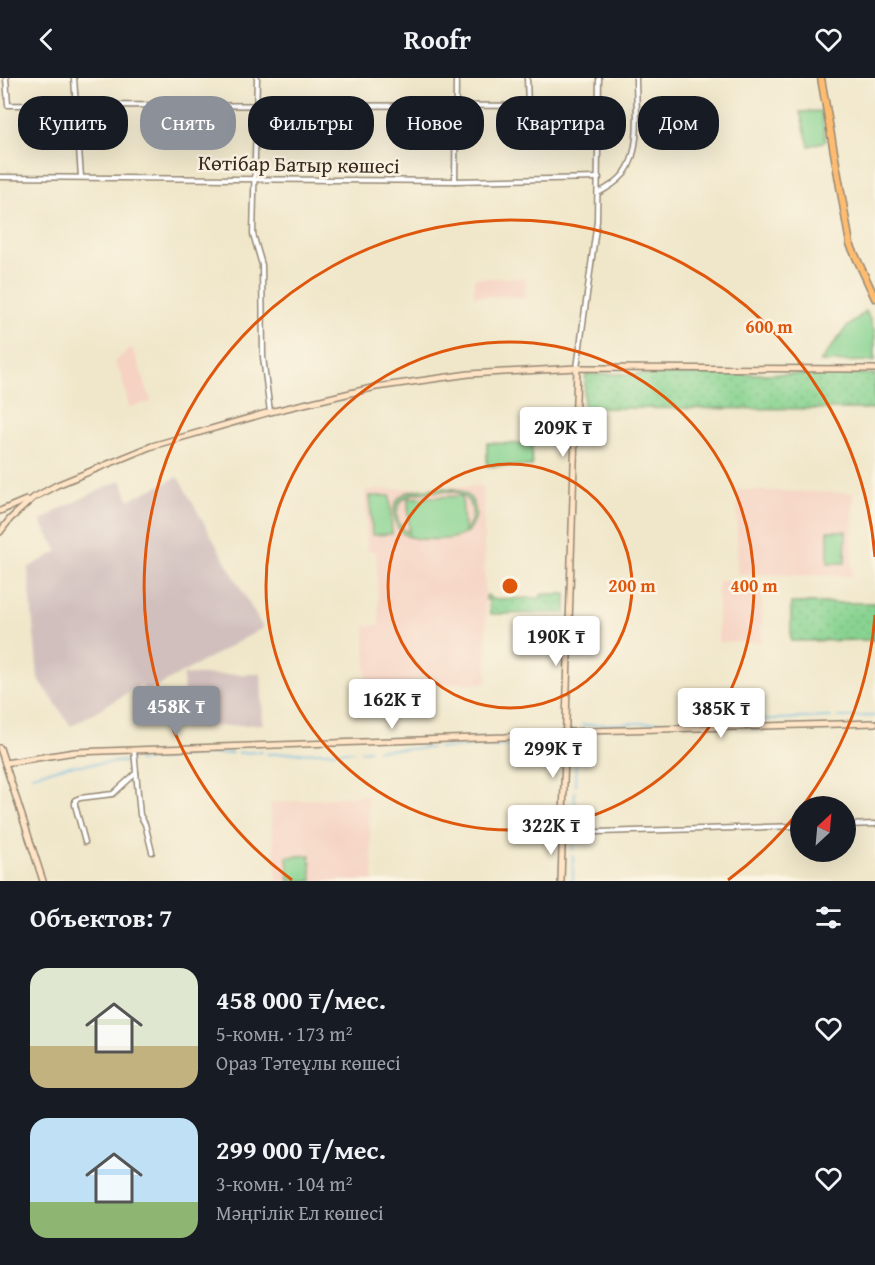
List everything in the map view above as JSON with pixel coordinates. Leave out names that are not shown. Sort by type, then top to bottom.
[{"type":"main road","points":[[821,78],[850,244],[875,298]]},
{"type":"street","points":[[6,78],[8,105],[18,105]]},
{"type":"street","points":[[74,78],[75,96]]},
{"type":"street","points":[[256,96],[257,78]]},
{"type":"street","points":[[455,96],[456,78]]},
{"type":"street","points":[[527,78],[528,96]]},
{"type":"street","points":[[599,78],[599,96]]},
{"type":"street","points":[[597,194],[619,180],[633,158],[636,78]]},
{"type":"street","points":[[128,106],[248,107]]},
{"type":"street","points":[[79,150],[81,177]]},
{"type":"street","points":[[255,150],[253,234],[262,265],[263,357],[270,412]]},
{"type":"street","points":[[455,150],[455,181]]},
{"type":"street","points":[[561,881],[577,368],[596,231],[598,150]]},
{"type":"street","name":"Көтібар Батыр көшесі","points":[[0,177],[455,181],[598,178]]},
{"type":"street","points":[[0,511],[152,446],[270,412],[406,382],[469,374],[577,368],[875,369]]},
{"type":"street","points":[[0,532],[10,519],[33,498]]},
{"type":"street","points":[[3,763],[75,752],[505,737],[587,731],[875,723]]},
{"type":"street","points":[[0,748],[43,881]]},
{"type":"street","points":[[134,750],[140,815],[145,824],[152,852]]},
{"type":"street","points":[[85,842],[75,800],[113,794],[136,773]]},
{"type":"street","points":[[856,825],[875,824]]},
{"type":"street","points":[[564,833],[790,826]]},
{"type":"shaded area","points":[[474,278],[526,278],[525,297],[474,296]]},
{"type":"shaded area","points":[[132,347],[152,402],[129,407],[121,375],[114,362]]},
{"type":"shaded area","points":[[178,477],[263,628],[146,693],[141,685],[71,726],[38,678],[28,568],[58,551],[40,521],[121,480],[129,500]]},
{"type":"shaded area","points":[[483,486],[487,683],[366,687],[365,626],[379,625],[376,551],[367,551],[365,490]]},
{"type":"shaded area","points":[[737,490],[853,493],[852,576],[737,574]]},
{"type":"shaded area","points":[[718,581],[762,582],[762,642],[718,642]]},
{"type":"shaded area","points":[[261,674],[263,724],[185,728],[183,675]]},
{"type":"shaded area","points":[[367,795],[374,881],[277,881],[270,803]]},
{"type":"green space","points":[[821,111],[826,141],[809,146],[800,112]]},
{"type":"green space","points":[[866,311],[875,332],[875,361],[820,362],[846,328]]},
{"type":"green space","points":[[586,374],[875,374],[875,409],[583,408]]},
{"type":"green space","points":[[487,443],[532,444],[532,466],[487,466]]},
{"type":"green space","points":[[435,488],[456,489],[470,498],[476,515],[470,528],[459,536],[444,539],[410,537],[403,533],[397,527],[394,516],[398,500],[410,492]],"holes":[[[437,491],[453,491],[460,494],[465,498],[472,508],[469,526],[464,531],[462,496],[408,498],[409,533],[399,523],[397,517],[399,505],[410,495]]]},
{"type":"green space","points":[[370,496],[390,496],[392,534],[372,535]]},
{"type":"green space","points":[[828,531],[846,531],[845,563],[828,563]]},
{"type":"green space","points":[[542,594],[566,594],[566,613],[490,614],[489,600],[486,600],[488,595],[491,599],[540,598]]},
{"type":"green space","points":[[791,603],[875,603],[875,640],[791,641]]},
{"type":"green space","points":[[310,855],[312,881],[289,881],[287,857]]},
{"type":"waterway","points":[[838,717],[875,716]]},
{"type":"waterway","points":[[751,720],[831,717]]},
{"type":"waterway","points":[[707,721],[744,720]]},
{"type":"waterway","points":[[677,722],[697,721]]},
{"type":"waterway","points":[[582,725],[671,722]]},
{"type":"waterway","points":[[552,744],[558,744]]},
{"type":"waterway","points":[[572,744],[576,747]]},
{"type":"waterway","points":[[488,747],[545,745]]},
{"type":"waterway","points":[[438,748],[482,747]]},
{"type":"waterway","points":[[377,750],[431,748]]},
{"type":"waterway","points":[[361,751],[370,750]]},
{"type":"waterway","points":[[267,754],[354,751]]},
{"type":"waterway","points":[[239,753],[262,752]]},
{"type":"waterway","points":[[174,756],[232,753]]},
{"type":"waterway","points":[[575,785],[576,753]]},
{"type":"waterway","points":[[138,761],[169,759]]},
{"type":"waterway","points":[[32,775],[68,766],[132,761]]},
{"type":"waterway","points":[[574,823],[575,792]]},
{"type":"waterway","points":[[573,850],[574,836]]},
{"type":"waterway","points":[[573,856],[573,880]]}]
